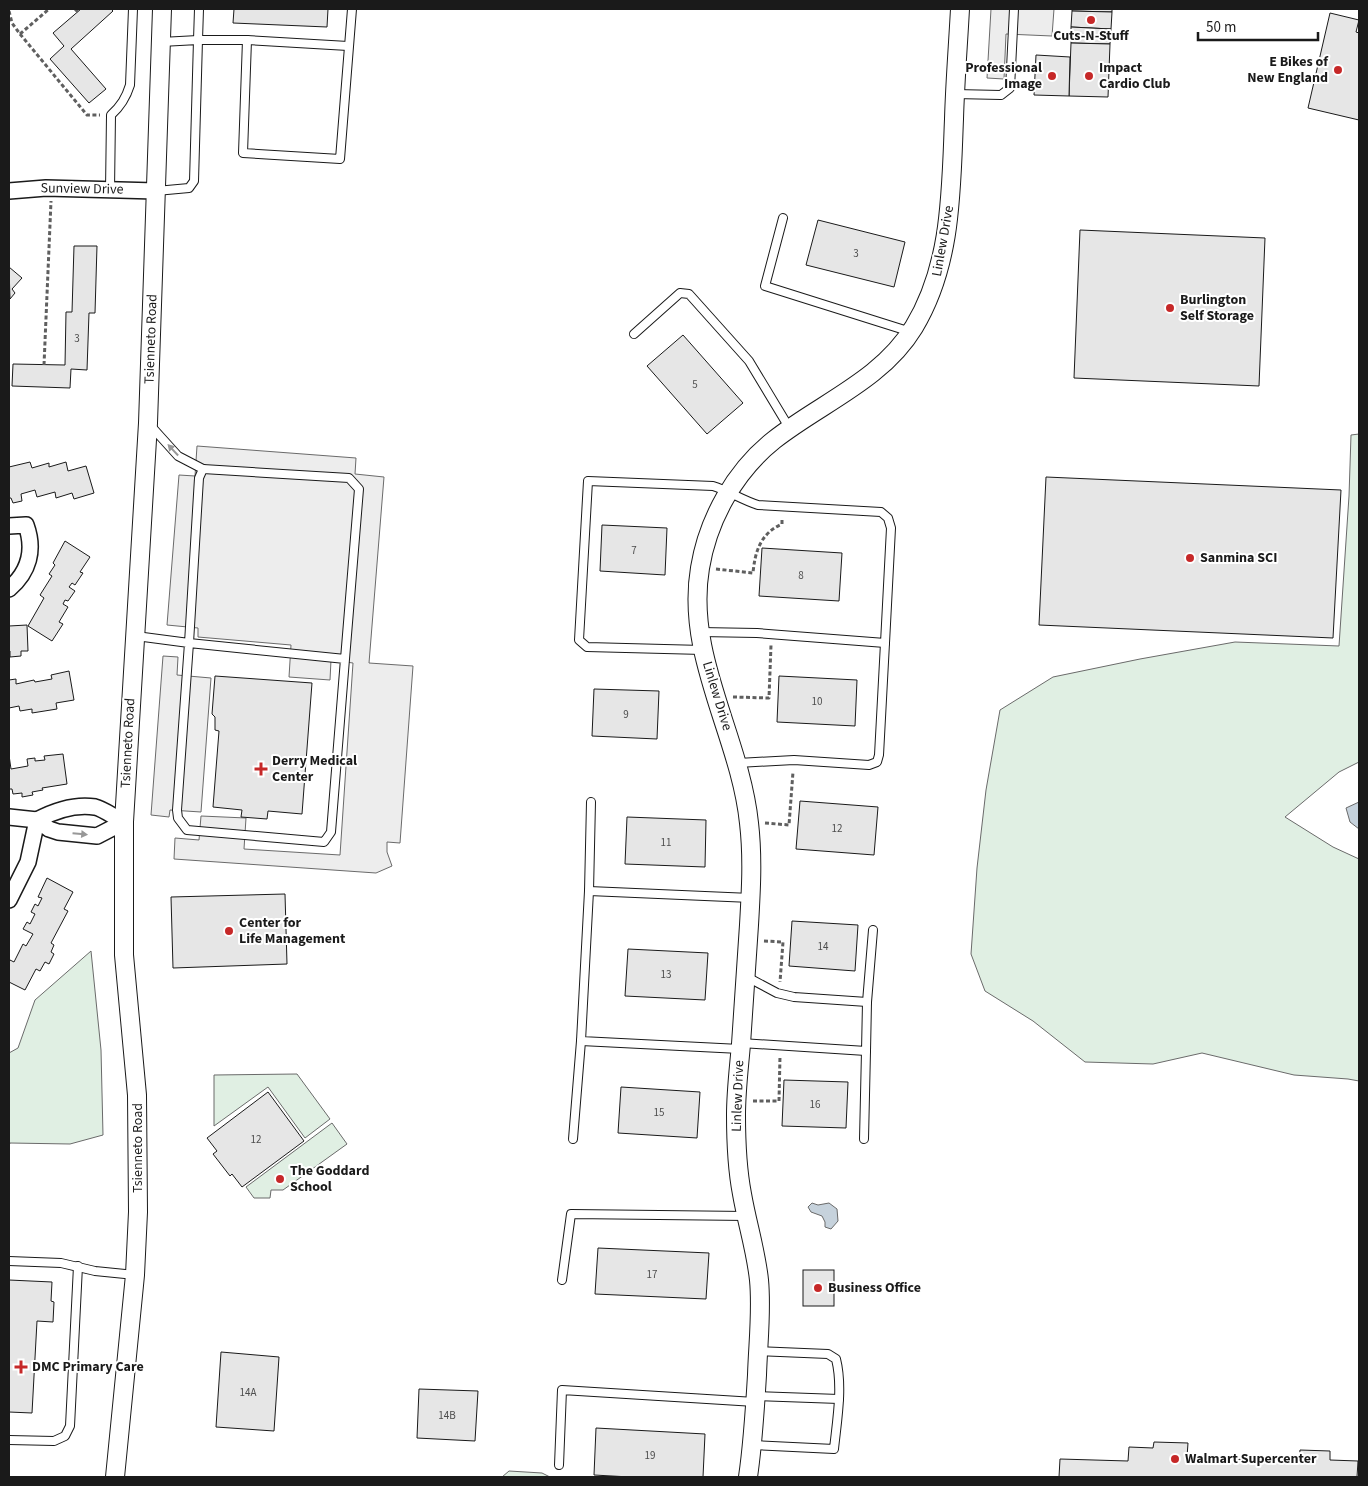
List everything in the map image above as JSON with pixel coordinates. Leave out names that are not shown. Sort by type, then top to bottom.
[{"type":"street","name":"Tsienneto Road","points":[[115,1477],[135,1275],[138,1212],[138,1104],[124,955],[124,822],[148,423],[162,9]]},
{"type":"street","name":"Linlew Drive","points":[[748,1477],[758,1351],[759,1280],[739,1174],[736,1108],[752,861],[749,822],[738,763],[702,650],[698,592],[700,568],[712,524],[738,477],[772,442],[870,375],[892,355],[912,332],[926,307],[937,279],[945,241],[951,191],[954,94],[960,9]]},
{"type":"street","name":"Sunview Drive","points":[[9,191],[52,188],[156,191]]},
{"type":"street","points":[[9,526],[26,525],[31,543],[31,553],[24,572],[9,589]]},
{"type":"street","points":[[37,820],[51,813],[77,807],[97,808],[124,822]]},
{"type":"street","points":[[9,817],[37,820],[49,829],[58,832],[98,836],[124,822]]},
{"type":"street","points":[[9,900],[28,862],[37,820]]},
{"type":"lane","points":[[110,190],[111,115],[122,104],[127,96],[130,85],[133,9]]},
{"type":"lane","points":[[156,191],[190,188],[194,181],[199,9]]},
{"type":"lane","points":[[247,40],[243,153],[340,159],[352,9]]},
{"type":"lane","points":[[954,94],[1000,96],[1010,88],[1014,9]]},
{"type":"lane","points":[[161,42],[247,40],[348,46]]},
{"type":"lane","points":[[783,218],[765,286],[912,332]]},
{"type":"lane","points":[[634,334],[680,293],[689,294],[749,361],[790,429]]},
{"type":"lane","points":[[148,423],[178,456],[203,469],[349,478],[359,489],[331,832],[324,842],[186,830],[178,818],[199,478],[203,469]]},
{"type":"lane","points":[[702,650],[587,647],[579,640],[588,481],[713,486],[729,491],[746,501],[758,505],[881,512],[888,518],[890,528],[885,643],[879,755],[877,762],[869,764],[794,760],[738,763]]},
{"type":"lane","points":[[700,632],[771,634],[885,643]]},
{"type":"lane","points":[[134,636],[345,659]]},
{"type":"lane","points":[[573,1139],[581,1041],[589,891],[591,802]]},
{"type":"lane","points":[[589,891],[751,898]]},
{"type":"lane","points":[[864,1140],[868,1002],[873,930]]},
{"type":"lane","points":[[745,976],[780,994],[794,997],[868,1002]]},
{"type":"lane","points":[[581,1041],[741,1046],[780,1045],[866,1051]]},
{"type":"lane","points":[[562,1280],[571,1214],[747,1216]]},
{"type":"lane","points":[[9,1261],[61,1263],[95,1271],[135,1275]]},
{"type":"lane","points":[[9,1440],[54,1442],[65,1436],[70,1426],[78,1266]]},
{"type":"lane","points":[[752,1445],[834,1449],[839,1399],[836,1359],[828,1354],[758,1351]]},
{"type":"lane","points":[[559,1465],[562,1390],[755,1399],[839,1399]]},
{"type":"path","points":[[20,34],[49,9]]},
{"type":"path","points":[[9,11],[12,23],[20,34],[87,115],[111,115]]},
{"type":"path","points":[[44,365],[52,188]]},
{"type":"path","points":[[713,569],[753,572],[755,554],[759,545],[766,534],[782,524],[783,507]]},
{"type":"path","points":[[727,696],[769,698],[771,634]]},
{"type":"path","points":[[760,823],[789,824],[794,760]]},
{"type":"path","points":[[759,941],[783,942],[780,994]]},
{"type":"path","points":[[749,1100],[779,1101],[780,1045]]},
{"type":"green space","points":[[1359,434],[1359,762],[1339,772],[1285,817],[1333,847],[1359,859],[1359,1081],[1294,1075],[1202,1053],[1153,1064],[1085,1062],[1033,1021],[985,991],[971,954],[977,868],[986,790],[1000,710],[1053,677],[1140,659],[1235,642],[1339,646],[1351,435]]},
{"type":"green space","points":[[91,951],[101,1050],[103,1135],[70,1144],[10,1143],[9,1146],[9,1053],[18,1048],[35,1000]]},
{"type":"green space","points":[[297,1074],[330,1119],[305,1138],[268,1087],[214,1126],[214,1075]]},
{"type":"green space","points":[[332,1123],[347,1144],[283,1190],[271,1190],[270,1198],[254,1198],[246,1187]]},
{"type":"green space","points":[[509,1471],[542,1473],[550,1477],[502,1477]]},
{"type":"shaded area","points":[[991,9],[1054,9],[1052,36],[1006,34],[1004,79],[987,78]]},
{"type":"shaded area","points":[[197,446],[356,458],[355,474],[384,477],[369,663],[413,666],[400,843],[387,842],[387,852],[392,866],[376,873],[174,859],[175,838],[199,840],[201,816],[246,818],[244,849],[340,855],[353,663],[331,660],[330,680],[289,677],[291,645],[198,637],[198,628],[167,625],[179,475],[195,476]]},
{"type":"shaded area","points":[[163,656],[178,657],[177,675],[211,678],[201,812],[170,810],[169,817],[151,815]]},
{"type":"shaded area","points":[[1359,802],[1359,829],[1350,822],[1346,808]]},
{"type":"shaded area","points":[[812,1203],[818,1205],[829,1203],[837,1209],[838,1221],[831,1229],[825,1227],[822,1216],[811,1212],[808,1207]]},
{"type":"building","points":[[81,9],[111,9],[113,11],[71,49],[106,89],[89,103],[50,59],[64,46],[53,33]]},
{"type":"building","points":[[234,9],[328,9],[327,27],[233,23]]},
{"type":"building","points":[[1072,9],[1112,9],[1112,12],[1072,11]]},
{"type":"building","name":"Cuts-N-Stuff","points":[[1072,11],[1112,12],[1111,29],[1071,27]]},
{"type":"building","name":"E Bikes of New England","points":[[1330,13],[1359,20],[1356,32],[1359,33],[1359,120],[1308,108]]},
{"type":"building","points":[[1071,27],[1111,29],[1110,44],[1071,43]]},
{"type":"building","name":"Impact Cardio Club","points":[[1071,43],[1110,44],[1108,97],[1069,96]]},
{"type":"building","name":"Professional Image","points":[[1036,55],[1070,57],[1069,96],[1034,95]]},
{"type":"building","points":[[818,220],[905,242],[894,287],[806,265]]},
{"type":"building","name":"Burlington Self Storage","points":[[1080,230],[1265,238],[1259,386],[1074,378]]},
{"type":"building","points":[[74,246],[97,246],[95,313],[89,313],[87,370],[71,369],[70,388],[12,386],[13,364],[65,365],[66,312],[72,312]]},
{"type":"building","points":[[9,267],[22,278],[12,289],[15,293],[10,299]]},
{"type":"building","points":[[683,335],[743,403],[707,434],[647,366]]},
{"type":"building","points":[[30,462],[32,468],[49,463],[49,467],[66,462],[68,471],[86,466],[94,493],[74,499],[72,493],[56,498],[55,492],[37,497],[35,490],[21,494],[22,501],[13,503],[11,498],[9,498],[9,467]]},
{"type":"building","name":"Sanmina SCI","points":[[1046,477],[1341,490],[1333,638],[1039,625]]},
{"type":"building","points":[[602,525],[667,528],[665,575],[600,571]]},
{"type":"building","points":[[65,541],[90,557],[80,572],[83,573],[75,585],[72,583],[69,587],[75,591],[68,601],[65,600],[63,604],[68,607],[59,622],[63,624],[52,641],[28,626],[44,598],[40,595],[52,576],[49,574],[55,565],[53,563]]},
{"type":"building","points":[[762,548],[842,553],[839,601],[759,596]]},
{"type":"building","points":[[27,625],[28,651],[21,651],[21,656],[10,657],[9,626]]},
{"type":"building","points":[[69,671],[74,700],[56,703],[57,709],[32,713],[32,709],[20,711],[19,706],[9,708],[9,680],[16,679],[16,684],[34,680],[35,682],[52,679],[51,675]]},
{"type":"building","name":"Derry Medical Center","points":[[215,676],[312,683],[302,814],[268,811],[267,819],[241,817],[242,810],[213,807],[219,731],[215,730],[215,717],[212,714]]},
{"type":"building","points":[[779,676],[857,680],[855,726],[777,722]]},
{"type":"building","points":[[594,689],[659,691],[657,739],[592,736]]},
{"type":"building","points":[[63,754],[67,784],[42,788],[43,790],[32,792],[33,795],[22,797],[22,793],[13,794],[12,789],[9,789],[9,755],[11,769],[28,766],[27,759],[35,758],[35,761],[45,760],[44,756]]},
{"type":"building","points":[[800,801],[878,807],[874,855],[796,849]]},
{"type":"building","points":[[627,817],[706,820],[705,867],[625,864]]},
{"type":"building","points":[[47,878],[73,892],[64,909],[68,911],[51,943],[54,945],[51,952],[54,954],[49,964],[45,962],[40,971],[36,969],[25,990],[9,982],[9,963],[10,960],[14,962],[23,944],[26,946],[33,934],[23,929],[27,922],[30,924],[35,914],[31,912],[35,904],[38,906],[42,898],[38,897]]},
{"type":"building","name":"Center for Life Management","points":[[285,894],[287,964],[173,968],[171,897]]},
{"type":"building","points":[[792,921],[858,925],[855,971],[789,966]]},
{"type":"building","points":[[628,949],[708,953],[705,1000],[625,996]]},
{"type":"building","points":[[784,1080],[848,1082],[846,1128],[782,1126]]},
{"type":"building","points":[[621,1087],[700,1092],[697,1138],[618,1133]]},
{"type":"building","points":[[268,1092],[304,1141],[242,1187],[232,1174],[230,1176],[213,1154],[217,1151],[207,1138]]},
{"type":"building","points":[[598,1248],[709,1253],[706,1299],[595,1294]]},
{"type":"building","name":"Business Office","points":[[803,1270],[834,1270],[834,1306],[803,1306]]},
{"type":"building","name":"DMC Primary Care","points":[[9,1280],[52,1282],[53,1322],[37,1321],[32,1413],[9,1412]]},
{"type":"building","points":[[221,1352],[279,1357],[274,1431],[216,1427]]},
{"type":"building","points":[[419,1389],[478,1391],[475,1441],[417,1438]]},
{"type":"building","points":[[596,1428],[705,1434],[703,1477],[594,1475]]},
{"type":"building","name":"Walmart Supercenter","points":[[1154,1442],[1188,1443],[1187,1457],[1299,1462],[1300,1450],[1330,1451],[1330,1460],[1358,1461],[1357,1477],[1059,1477],[1060,1459],[1128,1461],[1129,1447],[1153,1448]]},
{"type":"place","name":"Cuts-N-Stuff","points":[[1091,20]]},
{"type":"place","name":"E Bikes of New England","points":[[1338,70]]},
{"type":"place","name":"Professional Image","points":[[1052,76]]},
{"type":"place","name":"Impact Cardio Club","points":[[1089,76]]},
{"type":"place","name":"Burlington Self Storage","points":[[1170,308]]},
{"type":"place","name":"Sanmina SCI","points":[[1190,558]]},
{"type":"place","name":"Derry Medical Center","points":[[261,769]]},
{"type":"place","name":"Center for Life Management","points":[[229,931]]},
{"type":"place","name":"The Goddard School","points":[[280,1179]]},
{"type":"place","name":"Business Office","points":[[818,1288]]},
{"type":"place","name":"DMC Primary Care","points":[[21,1367]]},
{"type":"place","name":"Walmart Supercenter","points":[[1175,1459]]}]
